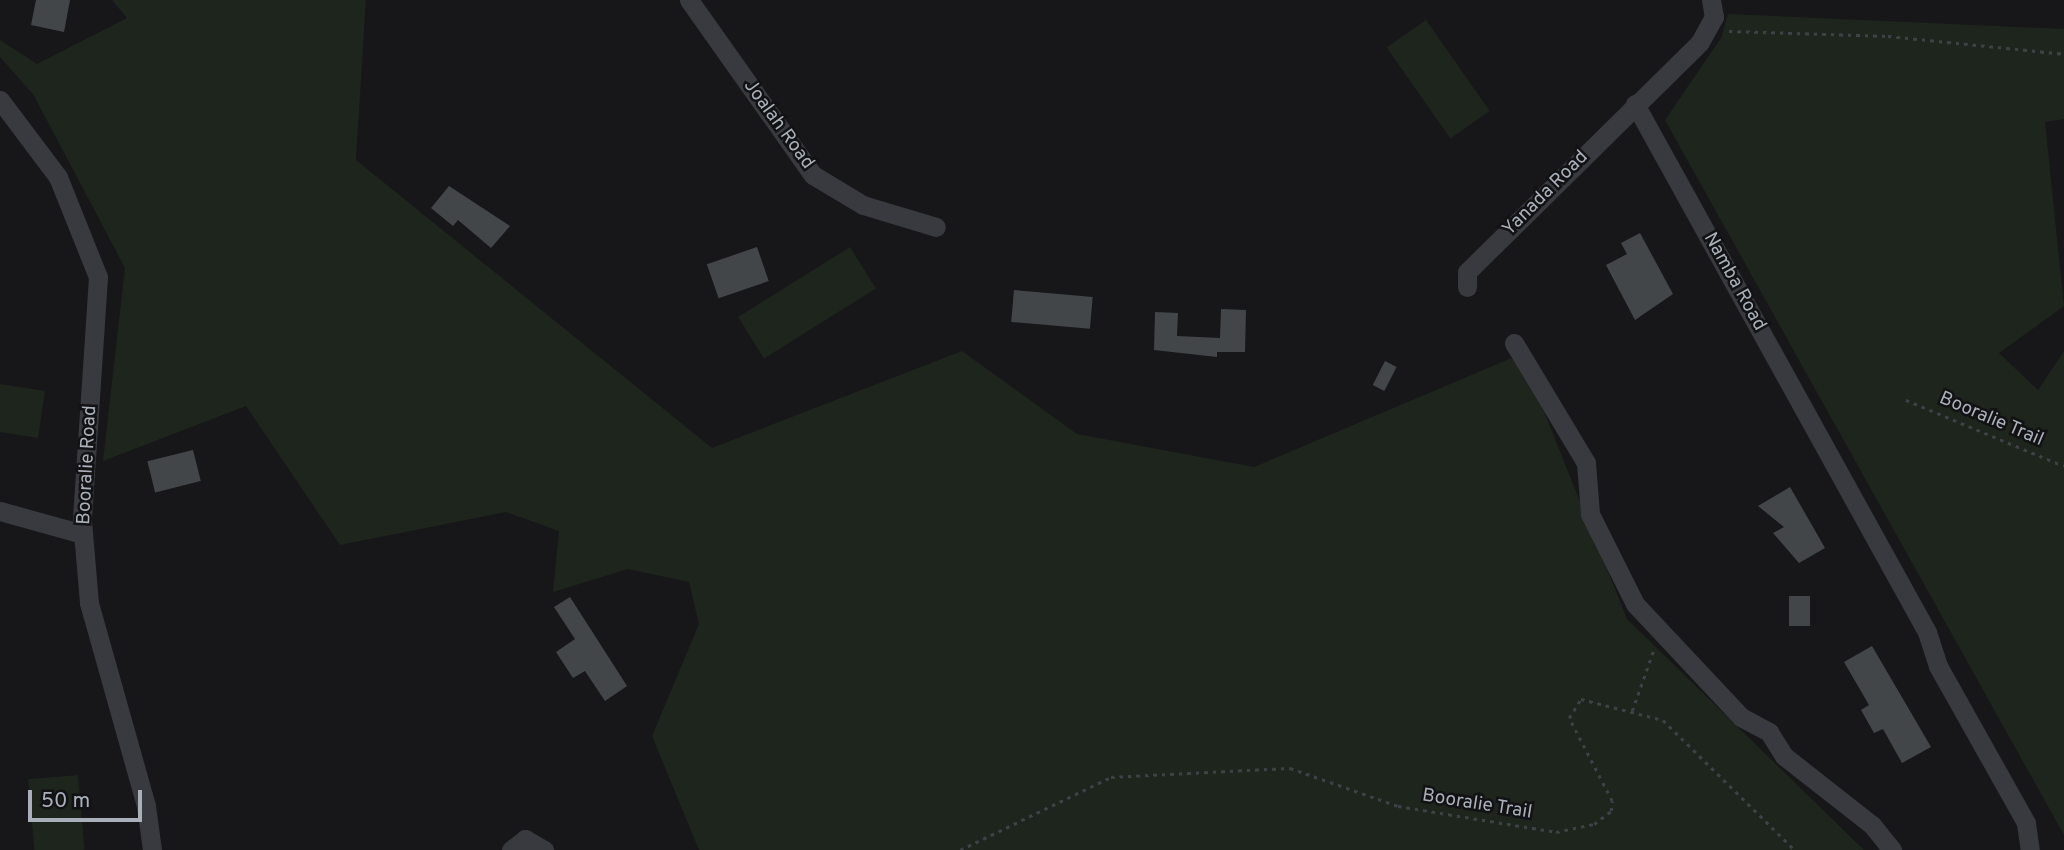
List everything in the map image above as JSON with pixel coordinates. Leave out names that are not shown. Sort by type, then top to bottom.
[{"type":"street","name":"Joalah Road","points":[[689,0],[813,175],[863,205],[936,227]]},
{"type":"street","points":[[1635,104],[1708,32],[1712,0]]},
{"type":"street","name":"Booralie Road","points":[[0,100],[58,177],[98,277],[83,534],[89,603],[136,767],[152,850]]},
{"type":"street","name":"Yanada Road","points":[[1466,287],[1467,272],[1635,104]]},
{"type":"street","name":"Namba Road","points":[[1635,104],[1896,579],[2026,823],[2030,850]]},
{"type":"street","points":[[1514,343],[1586,463],[1590,514],[1635,604],[1658,622],[1741,717],[1769,732],[1784,757],[1872,825],[1892,850]]},
{"type":"street","points":[[0,511],[83,534]]},
{"type":"street","points":[[511,850],[525,839],[544,850]]},
{"type":"path","points":[[1730,31],[1888,36],[2064,54]]},
{"type":"path","name":"Booralie Trail","points":[[1906,400],[2064,466]]},
{"type":"path","points":[[1632,711],[1650,674],[1658,622]]},
{"type":"path","name":"Booralie Trail","points":[[960,850],[1111,777],[1290,768],[1398,806],[1556,832],[1594,824],[1611,811],[1612,801],[1570,708],[1581,699],[1663,720],[1692,743],[1795,850]]},
{"type":"shaded area","points":[[112,0],[366,0],[356,160],[712,448],[962,351],[1077,434],[1254,467],[1521,354],[1627,619],[1864,850],[699,850],[652,736],[699,624],[689,582],[628,569],[553,592],[559,531],[506,512],[340,545],[246,406],[103,461],[125,268],[33,94],[0,57],[0,40],[37,64],[127,18]]},
{"type":"shaded area","points":[[1728,14],[2064,29],[2064,119],[2045,122],[2064,306],[1999,353],[2038,390],[2064,351],[2064,835],[1665,120],[1721,38]]},
{"type":"shaded area","points":[[1426,20],[1490,111],[1450,138],[1387,48]]},
{"type":"shaded area","points":[[850,247],[876,289],[764,359],[738,317]]},
{"type":"shaded area","points":[[0,384],[45,391],[38,438],[0,432]]},
{"type":"shaded area","points":[[78,775],[85,850],[34,850],[28,779]]},
{"type":"building","points":[[36,0],[70,0],[64,32],[31,25]]},
{"type":"building","points":[[449,186],[510,226],[491,248],[458,220],[453,226],[431,208]]},
{"type":"building","points":[[1640,233],[1673,294],[1635,320],[1606,265],[1627,254],[1621,243]]},
{"type":"building","points":[[757,247],[769,281],[719,298],[707,264]]},
{"type":"building","points":[[1014,290],[1093,297],[1090,329],[1011,322]]},
{"type":"building","points":[[1221,309],[1246,310],[1245,352],[1217,352],[1217,357],[1154,350],[1155,312],[1178,313],[1177,336],[1220,338]]},
{"type":"building","points":[[1385,361],[1397,367],[1384,391],[1373,385]]},
{"type":"building","points":[[193,450],[201,481],[155,492],[147,461]]},
{"type":"building","points":[[1790,487],[1825,548],[1799,563],[1773,533],[1784,527],[1758,506]]},
{"type":"building","points":[[1789,596],[1810,596],[1810,626],[1789,626]]},
{"type":"building","points":[[570,597],[627,686],[605,701],[585,671],[573,678],[556,652],[575,639],[554,607]]},
{"type":"building","points":[[1872,646],[1931,747],[1902,763],[1883,729],[1874,733],[1861,710],[1869,705],[1844,662]]}]
